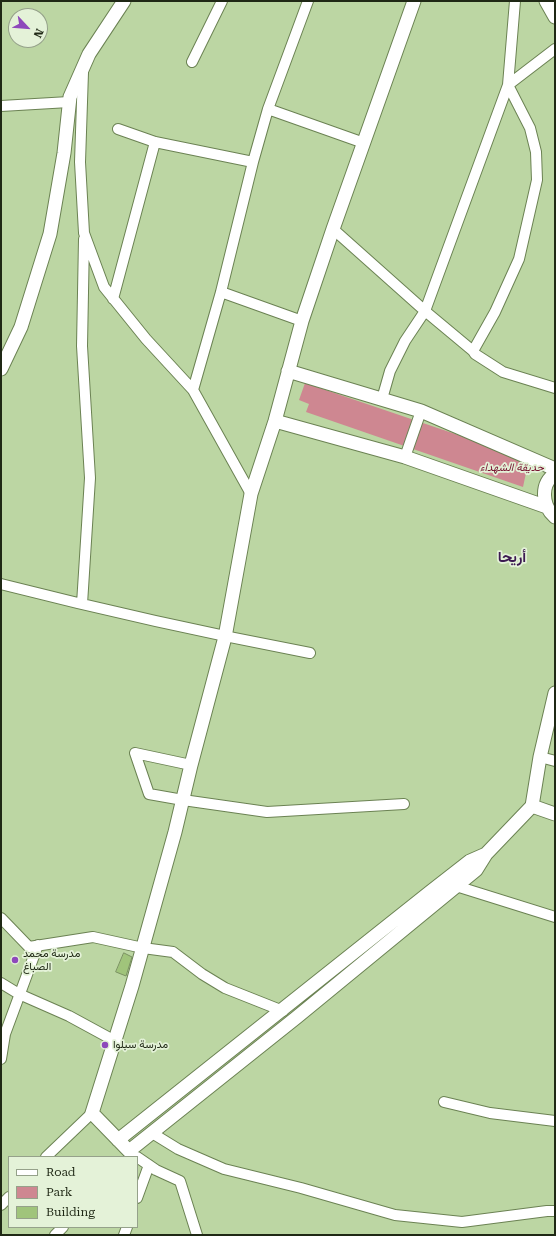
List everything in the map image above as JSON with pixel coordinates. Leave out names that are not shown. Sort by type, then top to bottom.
[{"type":"main road","points":[[1,369],[21,327],[50,234],[64,153],[70,97],[89,54],[124,1]]},
{"type":"main road","points":[[414,1],[302,321],[275,421],[251,494],[225,637],[191,764],[175,832],[143,948],[92,1114],[132,1155],[152,1133],[476,870],[486,854],[532,806],[540,757],[555,693]]},
{"type":"main road","points":[[546,1],[555,17]]},
{"type":"main road","points":[[288,371],[421,411],[555,469]]},
{"type":"main road","points":[[275,421],[405,457],[551,512]]},
{"type":"main road","points":[[551,512],[544,499],[547,483],[555,474]]},
{"type":"main road","points":[[532,806],[555,814]]},
{"type":"main road","points":[[118,1140],[283,1011],[470,861],[486,854]]},
{"type":"street","points":[[192,62],[222,1]]},
{"type":"street","points":[[193,390],[221,292],[253,162],[268,109],[308,1]]},
{"type":"street","points":[[382,399],[390,371],[405,341],[425,311],[508,85],[515,1]]},
{"type":"street","points":[[508,85],[555,49]]},
{"type":"street","points":[[82,604],[90,478],[82,346],[84,233],[80,162],[83,68]]},
{"type":"street","points":[[473,351],[495,312],[519,259],[537,180],[536,152],[530,128],[508,85]]},
{"type":"street","points":[[1,106],[69,102]]},
{"type":"street","points":[[268,109],[364,143]]},
{"type":"street","points":[[118,130],[155,142],[253,162]]},
{"type":"street","points":[[113,299],[155,142]]},
{"type":"street","points":[[333,229],[475,354],[503,372],[555,388]]},
{"type":"street","points":[[84,233],[104,287],[146,339],[193,390],[251,494]]},
{"type":"street","points":[[221,292],[302,321]]},
{"type":"street","points":[[405,457],[421,411]]},
{"type":"street","points":[[1,584],[225,637],[310,653]]},
{"type":"street","points":[[191,764],[135,753],[149,794],[266,812],[404,804]]},
{"type":"street","points":[[540,757],[555,761]]},
{"type":"street","points":[[456,886],[555,917]]},
{"type":"street","points":[[1,918],[29,947],[93,937],[143,948],[173,952],[202,974],[225,988],[283,1011]]},
{"type":"street","points":[[1,1059],[5,1034],[38,945]]},
{"type":"street","points":[[1,983],[19,994],[69,1016],[115,1041]]},
{"type":"street","points":[[444,1102],[490,1113],[555,1121]]},
{"type":"street","points":[[47,1156],[92,1114]]},
{"type":"street","points":[[152,1133],[178,1149],[224,1169],[301,1188],[395,1215],[462,1222],[555,1211]]},
{"type":"street","points":[[138,1159],[156,1170],[180,1181],[197,1235]]},
{"type":"street","points":[[138,1195],[149,1165]]},
{"type":"green space","name":"حديقة الشهداء","points":[[305,383],[529,459],[523,487],[306,412],[309,404],[299,400]]},
{"type":"building","points":[[124,953],[132,957],[126,976],[116,972]]},
{"type":"place","name":"مدرسة محمد الصباغ","points":[[15,960]]},
{"type":"place","name":"مدرسة سبلوا","points":[[105,1045]]},
{"type":"district","name":"أريحا","points":[[512,558]]}]
